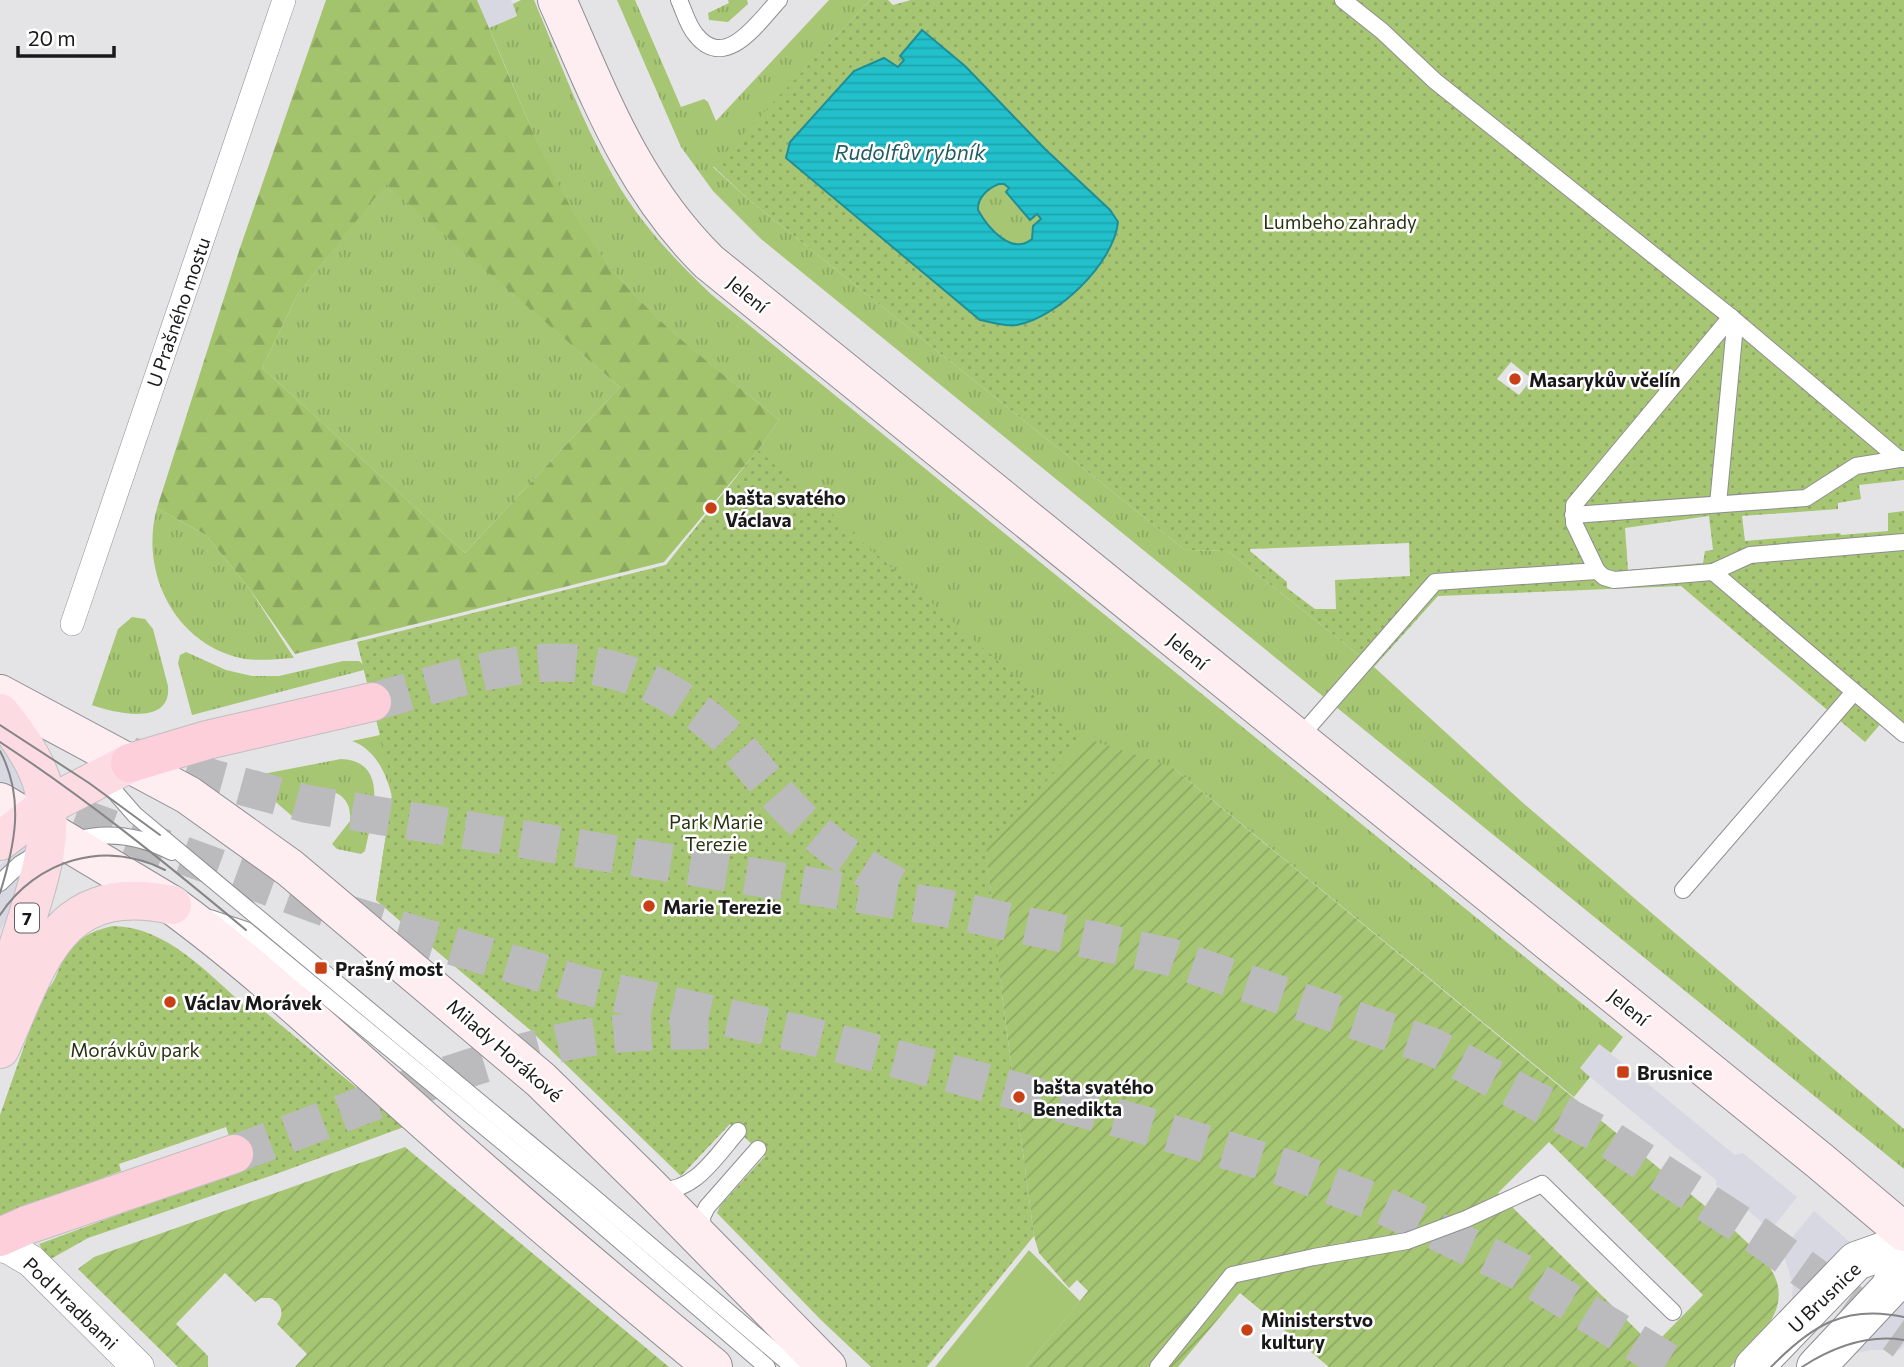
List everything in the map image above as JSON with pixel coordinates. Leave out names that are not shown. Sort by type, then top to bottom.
[{"type":"highway","points":[[116,770],[207,740],[372,702]]},
{"type":"highway","points":[[0,1237],[27,1225],[234,1154]]},
{"type":"main road","name":"Jelení","points":[[557,0],[608,115],[636,170],[665,212],[695,248],[794,332],[1820,1161],[1904,1232]]},
{"type":"main road","name":"Milady Horákové","points":[[0,694],[72,731],[116,770],[201,803],[290,868],[541,1080],[827,1367]]},
{"type":"main road","points":[[0,713],[27,750],[42,785],[34,827]]},
{"type":"main road","points":[[34,827],[116,770]]},
{"type":"main road","points":[[34,827],[172,905],[289,1000],[512,1198],[713,1367]]},
{"type":"main road","name":"7","points":[[0,1004],[34,900],[34,827]]},
{"type":"main road","points":[[0,1049],[42,959],[69,922],[98,905],[113,902],[149,901],[172,905]]},
{"type":"street","name":"U Prašného mostu","points":[[72,624],[284,0]]},
{"type":"street","name":"U Brusnice","points":[[1754,1367],[1856,1261],[1904,1244]]},
{"type":"street","name":"Pod Hradbami","points":[[0,1246],[31,1261],[138,1367]]},
{"type":"street","name":"U Brusnice","points":[[1816,1367],[1889,1289],[1904,1259]]},
{"type":"lane","points":[[679,0],[696,36],[715,48],[734,45],[742,40],[779,0]]},
{"type":"lane","points":[[1343,0],[1382,31],[1435,81],[1731,317],[1902,459]]},
{"type":"lane","points":[[1718,504],[1734,336],[1731,317]]},
{"type":"lane","points":[[1731,317],[1574,505],[1574,523],[1597,571],[1604,578],[1614,580],[1713,572],[1750,555],[1904,542]]},
{"type":"lane","points":[[1573,516],[1806,498],[1856,466],[1902,459]]},
{"type":"lane","points":[[1297,740],[1435,582],[1597,571]]},
{"type":"lane","points":[[1713,572],[1904,734]]},
{"type":"lane","points":[[1683,890],[1854,692]]},
{"type":"lane","points":[[116,770],[135,815],[793,1367]]},
{"type":"lane","points":[[0,883],[20,864],[34,827],[149,842],[190,862],[218,882]]},
{"type":"lane","points":[[172,905],[246,930],[553,1183],[767,1367]]},
{"type":"lane","points":[[650,1188],[667,1190],[692,1181],[738,1131]]},
{"type":"lane","points":[[709,1248],[702,1228],[704,1211],[758,1149]]},
{"type":"lane","points":[[1158,1367],[1232,1275],[1314,1257],[1408,1241],[1466,1219],[1542,1184],[1673,1312]]},
{"type":"shaded area","points":[[477,0],[511,0],[518,15],[489,28]]},
{"type":"shaded area","points":[[0,731],[14,757],[28,802],[0,785]]},
{"type":"shaded area","points":[[25,846],[32,849],[16,903],[0,930],[0,865]]},
{"type":"shaded area","points":[[1599,1044],[1735,1155],[1743,1153],[1797,1197],[1770,1231],[1716,1185],[1716,1180],[1579,1068]]},
{"type":"shaded area","points":[[1814,1211],[1850,1242],[1783,1325],[1791,1306],[1793,1284],[1782,1250]]},
{"type":"shaded area","points":[[1904,1296],[1904,1346],[1900,1350],[1871,1350],[1852,1354]]},
{"type":"green space","points":[[326,0],[477,0],[539,145],[576,217],[597,249],[620,279],[657,317],[779,420],[758,450],[664,562],[295,654],[249,588],[206,535],[157,508],[240,248]],"holes":[[[386,184],[620,387],[465,553],[262,368],[297,295]]]},
{"type":"green space","points":[[521,0],[534,0],[601,155],[623,193],[658,239],[712,295],[1623,1037],[1611,1053],[1599,1044],[1580,1068],[1590,1077],[1574,1097],[1172,767],[986,849],[1002,994],[557,593],[666,565],[779,420],[656,317],[619,278],[578,221],[530,126],[489,28],[517,16],[513,4]]},
{"type":"green space","points":[[617,0],[635,0],[681,107],[704,99],[716,121],[829,0],[870,0],[713,167],[748,199],[1185,550],[1228,551],[1374,667],[1522,802],[1904,1129],[1904,1169],[761,239],[713,191],[681,147]]},
{"type":"green space","points":[[728,0],[747,0],[748,4],[728,22],[709,20],[708,13],[729,3]]},
{"type":"green space","name":"Lumbeho zahrady","points":[[870,0],[888,0],[893,5],[911,0],[1904,0],[1904,480],[1859,485],[1861,499],[1838,503],[1838,509],[1742,516],[1745,541],[1888,531],[1888,513],[1904,511],[1904,725],[1890,713],[1865,742],[1681,586],[1438,596],[1374,667],[1228,551],[1185,550],[748,199],[713,166]],"holes":[[[922,30],[965,66],[1045,149],[1110,210],[980,320],[787,158],[884,58],[898,67],[904,60],[901,56]],[[1511,362],[1532,379],[1519,395],[1497,379]],[[1709,516],[1713,550],[1705,551],[1703,563],[1628,570],[1625,528]],[[1409,543],[1410,576],[1335,580],[1336,609],[1315,609],[1287,588],[1287,582],[1250,549]]]},
{"type":"green space","points":[[386,183],[620,387],[465,553],[262,368],[297,295]]},
{"type":"green space","points":[[1004,184],[1009,189],[1006,192],[1030,220],[1037,214],[1041,219],[1031,239],[1026,243],[1019,245],[1005,241],[986,223],[978,210],[980,200],[986,192]]},
{"type":"green space","name":"Park Marie Terezie","points":[[758,450],[1085,738],[986,849],[1034,1236],[927,1367],[871,1367],[821,1320],[717,1213],[720,1206],[765,1156],[730,1124],[681,1176],[529,1029],[376,900],[393,788],[357,642],[666,565]]},
{"type":"green space","points":[[157,508],[206,535],[249,588],[294,658],[251,660],[220,651],[199,639],[182,622],[168,603],[158,580],[153,557]]},
{"type":"green space","points":[[132,617],[145,619],[153,629],[168,686],[167,699],[161,707],[140,714],[92,705],[118,629]]},
{"type":"green space","points":[[186,652],[226,670],[252,676],[279,676],[343,661],[359,661],[478,764],[401,922],[376,900],[392,797],[390,788],[379,763],[367,750],[352,741],[380,735],[364,670],[192,715],[178,663],[180,655]]},
{"type":"green space","points":[[1085,738],[1172,767],[1734,1230],[1765,1261],[1775,1277],[1779,1292],[1772,1319],[1730,1367],[1329,1367],[1240,1293],[1178,1367],[1026,1367],[1088,1291],[1077,1280],[1069,1288],[1039,1253],[1034,1236],[986,849]],"holes":[[[1549,1142],[1703,1295],[1653,1346],[1498,1193]]]},
{"type":"green space","points":[[341,759],[357,762],[367,770],[373,781],[373,809],[365,851],[361,854],[337,849],[332,844],[350,821],[347,802],[339,795],[321,790],[293,817],[247,777]]},
{"type":"green space","name":"Morávkův park","points":[[113,926],[133,928],[151,934],[185,954],[245,1006],[258,1006],[404,1127],[88,1238],[49,1260],[39,1244],[240,1170],[226,1127],[119,1164],[121,1171],[0,1217],[0,1115],[43,992],[52,983],[65,957],[76,943],[89,934]]},
{"type":"green space","points":[[405,1147],[669,1367],[295,1367],[307,1354],[277,1324],[281,1316],[280,1306],[270,1298],[261,1298],[255,1302],[225,1273],[176,1324],[208,1356],[208,1367],[178,1367],[78,1269],[94,1257]]},
{"type":"green space","points":[[1029,1250],[1080,1301],[1026,1367],[935,1367]]},
{"type":"water","name":"Rudolfův rybník","points":[[922,30],[965,66],[1045,149],[1110,210],[1118,222],[1114,238],[1095,271],[1049,312],[1017,325],[980,320],[786,158],[790,142],[854,71],[884,58],[898,67],[904,60],[900,56]],"holes":[[[1004,184],[1009,188],[1006,192],[1030,220],[1037,214],[1041,219],[1033,226],[1032,239],[1024,243],[1017,244],[1001,238],[978,210],[979,201],[984,194],[995,186]]]},
{"type":"tunnel","points":[[372,702],[457,678],[521,665],[570,663],[623,673],[672,695],[695,710],[736,746],[781,799],[815,832],[859,864],[908,892]]},
{"type":"tunnel","points":[[131,756],[307,804],[945,908],[1170,957],[1433,1047],[1609,1139],[1758,1236],[1904,1341]]},
{"type":"tunnel","points":[[23,794],[324,907],[585,986],[818,1038],[1140,1124],[1289,1169],[1380,1204],[1519,1271],[1676,1367]]},
{"type":"tunnel","points":[[234,1154],[442,1077],[526,1051],[605,1035],[713,1030]]},
{"type":"tram line","points":[[0,725],[89,783],[160,835]]},
{"type":"tram line","points":[[0,742],[126,833],[246,930]]},
{"type":"tram line","points":[[0,751],[13,786],[15,804],[10,857],[0,893]]},
{"type":"tram line","points":[[0,915],[15,896],[33,880],[52,868],[74,860],[119,856],[165,870]]},
{"type":"tram line","points":[[1771,1367],[1800,1340],[1830,1322],[1864,1314],[1904,1317]]},
{"type":"tram line","points":[[1802,1367],[1826,1353],[1851,1344],[1877,1339],[1904,1340]]},
{"type":"place","name":"Masarykův včelín","points":[[1515,379]]},
{"type":"place","name":"bašta svatého Václava","points":[[711,508]]},
{"type":"place","name":"Marie Terezie","points":[[649,906]]},
{"type":"place","name":"Prašný most","points":[[321,968]]},
{"type":"place","name":"Václav Morávek","points":[[170,1002]]},
{"type":"place","name":"Brusnice","points":[[1623,1072]]},
{"type":"place","name":"bašta svatého Benedikta","points":[[1019,1097]]},
{"type":"place","name":"Ministerstvo kultury","points":[[1247,1330]]}]
